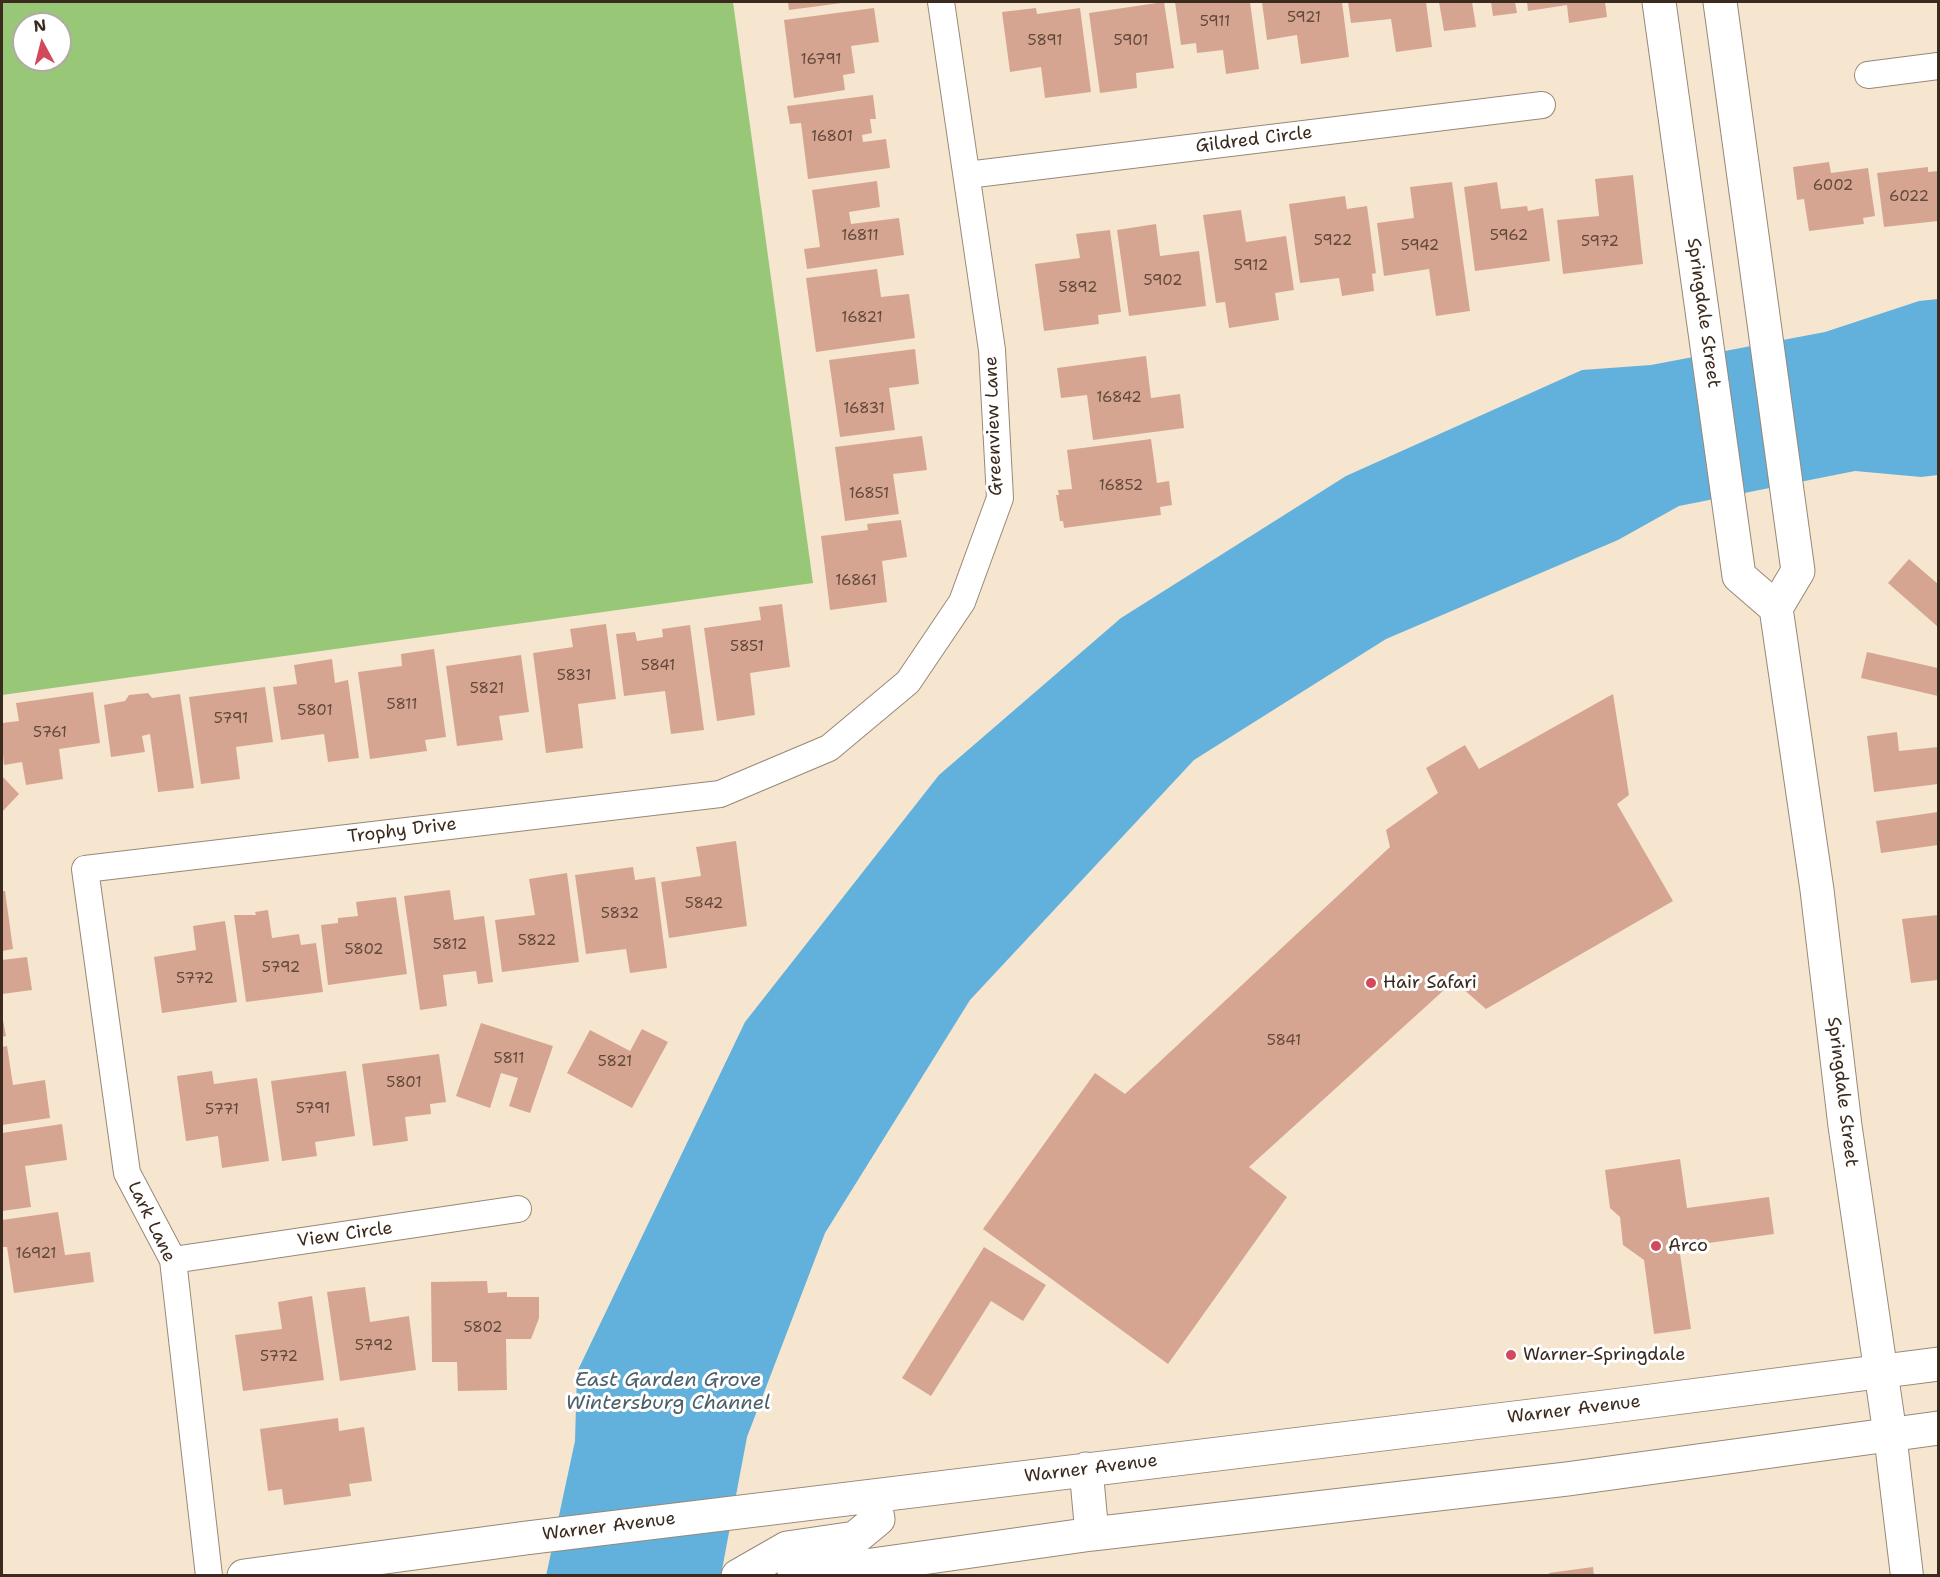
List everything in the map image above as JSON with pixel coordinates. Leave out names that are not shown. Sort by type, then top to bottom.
[{"type":"main road","name":"Springdale Street","points":[[1659,2],[1739,576],[1776,609],[1817,890],[1845,1126],[1890,1434]]},
{"type":"main road","points":[[1719,2],[1798,571],[1776,609]]},
{"type":"main road","name":"Warner Avenue","points":[[244,1575],[526,1538],[1938,1364]]},
{"type":"main road","points":[[794,1575],[1092,1534],[1567,1479],[1938,1428]]},
{"type":"main road","points":[[1086,1469],[1092,1534]]},
{"type":"main road","points":[[738,1575],[787,1548],[855,1538],[878,1519],[874,1496]]},
{"type":"street","name":"Greenview Lane","points":[[720,794],[829,748],[908,682],[962,602],[1000,498],[992,350],[942,2]]},
{"type":"street","points":[[1868,75],[1938,66]]},
{"type":"street","name":"Gildred Circle","points":[[967,175],[1542,105]]},
{"type":"street","name":"Trophy Drive","points":[[85,869],[720,794]]},
{"type":"street","name":"Lark Lane","points":[[85,869],[127,1173],[173,1260],[209,1575]]},
{"type":"street","name":"View Circle","points":[[173,1260],[518,1209]]},
{"type":"street","name":"Springdale Street","points":[[1890,1434],[1907,1575]]},
{"type":"green space","points":[[2,2],[733,2],[813,583],[2,695]]},
{"type":"water","name":"East Garden Grove Wintersburg Channel","points":[[1938,299],[1938,475],[1921,477],[1855,471],[1679,506],[1618,540],[1386,639],[1194,760],[970,1000],[825,1233],[747,1437],[721,1575],[546,1576],[575,1441],[577,1372],[745,1022],[939,775],[1121,618],[1346,476],[1582,370],[1651,365],[1825,332],[1919,301]]},
{"type":"building","points":[[788,2],[841,2],[842,3],[789,10]]},
{"type":"building","points":[[1164,2],[1174,68],[1136,73],[1137,88],[1100,93],[1089,13]]},
{"type":"building","points":[[1175,2],[1250,2],[1259,69],[1226,74],[1223,50],[1197,53],[1196,43],[1181,45]]},
{"type":"building","points":[[1262,2],[1342,2],[1349,57],[1301,64],[1297,35],[1267,40]]},
{"type":"building","points":[[1348,2],[1426,2],[1432,47],[1396,52],[1391,19],[1351,23]]},
{"type":"building","points":[[1439,2],[1472,2],[1476,27],[1444,31]]},
{"type":"building","points":[[1491,2],[1515,2],[1517,13],[1493,16]]},
{"type":"building","points":[[1527,2],[1605,2],[1607,17],[1569,23],[1567,5],[1528,11]]},
{"type":"building","points":[[874,8],[879,42],[851,46],[855,73],[843,75],[845,90],[794,98],[784,20]]},
{"type":"building","points":[[1036,8],[1037,14],[1080,8],[1091,92],[1045,98],[1041,67],[1010,72],[1002,12]]},
{"type":"building","points":[[873,95],[876,119],[870,119],[872,133],[862,135],[863,142],[886,139],[890,168],[808,179],[801,123],[790,124],[787,106]]},
{"type":"building","points":[[1829,162],[1831,173],[1868,168],[1875,216],[1863,218],[1864,224],[1809,231],[1804,199],[1797,200],[1793,167]]},
{"type":"building","points":[[1928,167],[1928,172],[1938,171],[1938,221],[1884,227],[1877,173]]},
{"type":"building","points":[[1633,175],[1643,264],[1563,274],[1557,220],[1599,216],[1595,179]]},
{"type":"building","points":[[877,181],[880,207],[849,212],[851,224],[899,218],[904,255],[807,269],[804,249],[820,247],[812,190]]},
{"type":"building","points":[[1452,182],[1470,311],[1436,316],[1429,269],[1384,276],[1377,223],[1414,218],[1410,187]]},
{"type":"building","points":[[1497,182],[1501,209],[1527,206],[1528,211],[1543,208],[1550,261],[1475,271],[1464,187]]},
{"type":"building","points":[[1345,196],[1347,209],[1367,206],[1376,273],[1372,274],[1374,291],[1342,296],[1339,278],[1300,283],[1289,204]]},
{"type":"building","points":[[1241,210],[1246,242],[1286,236],[1294,290],[1275,293],[1279,320],[1229,328],[1225,302],[1216,303],[1203,215]]},
{"type":"building","points":[[1156,224],[1160,256],[1199,251],[1206,306],[1129,316],[1117,230]]},
{"type":"building","points":[[1110,230],[1121,312],[1098,315],[1099,324],[1044,331],[1035,264],[1080,258],[1076,234]]},
{"type":"building","points":[[877,269],[881,297],[909,294],[915,338],[816,352],[806,278]]},
{"type":"building","points":[[915,349],[919,384],[889,388],[895,430],[840,437],[829,360]]},
{"type":"building","points":[[1146,356],[1151,398],[1180,394],[1184,428],[1093,440],[1087,395],[1061,398],[1057,368]]},
{"type":"building","points":[[922,436],[927,470],[893,474],[899,514],[845,521],[835,447]]},
{"type":"building","points":[[1151,439],[1157,483],[1169,481],[1172,505],[1160,507],[1161,515],[1064,528],[1063,521],[1060,521],[1056,495],[1059,495],[1058,490],[1072,489],[1067,450]]},
{"type":"building","points":[[901,520],[907,557],[882,561],[887,602],[830,610],[821,536],[868,530],[867,524]]},
{"type":"building","points":[[1909,559],[1938,584],[1938,627],[1888,583]]},
{"type":"building","points":[[782,604],[790,667],[750,673],[755,715],[717,721],[704,628],[761,620],[759,607]]},
{"type":"building","points":[[606,624],[616,699],[578,704],[583,748],[546,753],[533,653],[573,647],[570,629]]},
{"type":"building","points":[[690,625],[704,730],[671,734],[665,691],[624,696],[616,634],[635,632],[637,641],[663,637],[662,629]]},
{"type":"building","points":[[434,649],[446,737],[425,740],[427,751],[370,759],[358,672],[402,666],[401,654]]},
{"type":"building","points":[[1867,652],[1938,668],[1938,696],[1861,678]]},
{"type":"building","points":[[521,655],[529,712],[499,716],[503,740],[457,746],[446,666]]},
{"type":"building","points":[[332,659],[335,683],[348,680],[359,758],[328,762],[324,734],[281,740],[273,687],[297,684],[294,665]]},
{"type":"building","points":[[265,687],[273,742],[236,747],[240,779],[201,784],[189,697]]},
{"type":"building","points":[[93,692],[100,743],[59,749],[63,779],[26,785],[22,762],[4,765],[2,723],[19,721],[16,703]]},
{"type":"building","points":[[148,693],[152,698],[180,694],[194,788],[158,792],[150,734],[142,736],[145,752],[111,757],[104,705],[125,701],[129,695]]},
{"type":"building","points":[[1613,694],[1629,795],[1617,804],[1673,901],[1486,1009],[1454,981],[1249,1167],[1287,1197],[1168,1364],[983,1229],[1095,1073],[1125,1094],[1390,847],[1386,830],[1438,793],[1426,768],[1465,745],[1479,769]]},
{"type":"building","points":[[1897,732],[1899,751],[1938,747],[1938,784],[1874,792],[1867,736]]},
{"type":"building","points":[[2,776],[19,794],[2,812]]},
{"type":"building","points":[[1938,812],[1938,845],[1881,853],[1876,821]]},
{"type":"building","points":[[736,841],[747,926],[669,938],[661,882],[701,876],[696,847]]},
{"type":"building","points":[[633,867],[635,880],[655,877],[667,968],[630,973],[626,949],[586,954],[575,875]]},
{"type":"building","points":[[567,873],[579,962],[502,972],[495,920],[535,915],[529,879]]},
{"type":"building","points":[[450,890],[454,920],[484,916],[493,982],[478,984],[476,971],[443,975],[447,1006],[420,1010],[404,896]]},
{"type":"building","points":[[2,891],[5,891],[13,949],[2,951]]},
{"type":"building","points":[[396,897],[407,974],[328,985],[321,925],[338,923],[338,918],[358,916],[356,902]]},
{"type":"building","points":[[268,910],[272,938],[299,934],[301,945],[316,943],[323,992],[246,1002],[234,915],[256,915],[255,912]]},
{"type":"building","points":[[1938,915],[1938,980],[1911,983],[1902,919]]},
{"type":"building","points":[[225,921],[237,1002],[162,1013],[154,957],[196,950],[193,926]]},
{"type":"building","points":[[27,957],[32,990],[2,994],[2,960]]},
{"type":"building","points":[[2,1015],[6,1036],[2,1037]]},
{"type":"building","points":[[481,1023],[553,1046],[530,1113],[509,1106],[518,1078],[501,1073],[490,1108],[456,1096]]},
{"type":"building","points":[[642,1029],[668,1042],[632,1108],[567,1073],[590,1030],[630,1051]]},
{"type":"building","points":[[7,1046],[13,1085],[45,1080],[50,1118],[2,1125],[2,1047]]},
{"type":"building","points":[[439,1054],[446,1102],[430,1104],[431,1114],[405,1117],[408,1141],[373,1146],[362,1064]]},
{"type":"building","points":[[212,1071],[214,1084],[257,1078],[269,1161],[222,1168],[218,1136],[186,1141],[177,1076]]},
{"type":"building","points":[[346,1071],[355,1136],[315,1142],[317,1156],[282,1161],[271,1081]]},
{"type":"building","points":[[62,1124],[67,1160],[25,1166],[31,1207],[2,1211],[2,1133]]},
{"type":"building","name":"Arco","points":[[1680,1159],[1687,1208],[1769,1197],[1774,1234],[1679,1247],[1691,1329],[1654,1334],[1644,1260],[1623,1245],[1620,1217],[1610,1208],[1605,1170]]},
{"type":"building","points":[[58,1212],[65,1255],[90,1252],[94,1282],[14,1293],[7,1247],[2,1247],[2,1220]]},
{"type":"building","points":[[984,1247],[1046,1285],[1023,1321],[991,1301],[931,1396],[902,1378]]},
{"type":"building","points":[[487,1281],[488,1293],[507,1292],[507,1297],[539,1297],[539,1318],[531,1339],[506,1339],[507,1390],[458,1391],[457,1362],[432,1362],[431,1282]]},
{"type":"building","points":[[365,1287],[370,1322],[409,1316],[416,1370],[340,1381],[327,1292]]},
{"type":"building","points":[[312,1296],[324,1380],[243,1391],[235,1335],[282,1329],[278,1302]]},
{"type":"building","points":[[338,1418],[339,1431],[364,1427],[372,1481],[349,1484],[351,1496],[284,1505],[282,1489],[268,1491],[260,1429]]},
{"type":"building","points":[[1593,1567],[1594,1576],[1550,1576],[1549,1573]]},
{"type":"place","name":"Hair Safari","points":[[1371,983]]},
{"type":"place","name":"Arco","points":[[1656,1246]]},
{"type":"place","name":"Warner-Springdale","points":[[1511,1355]]}]
